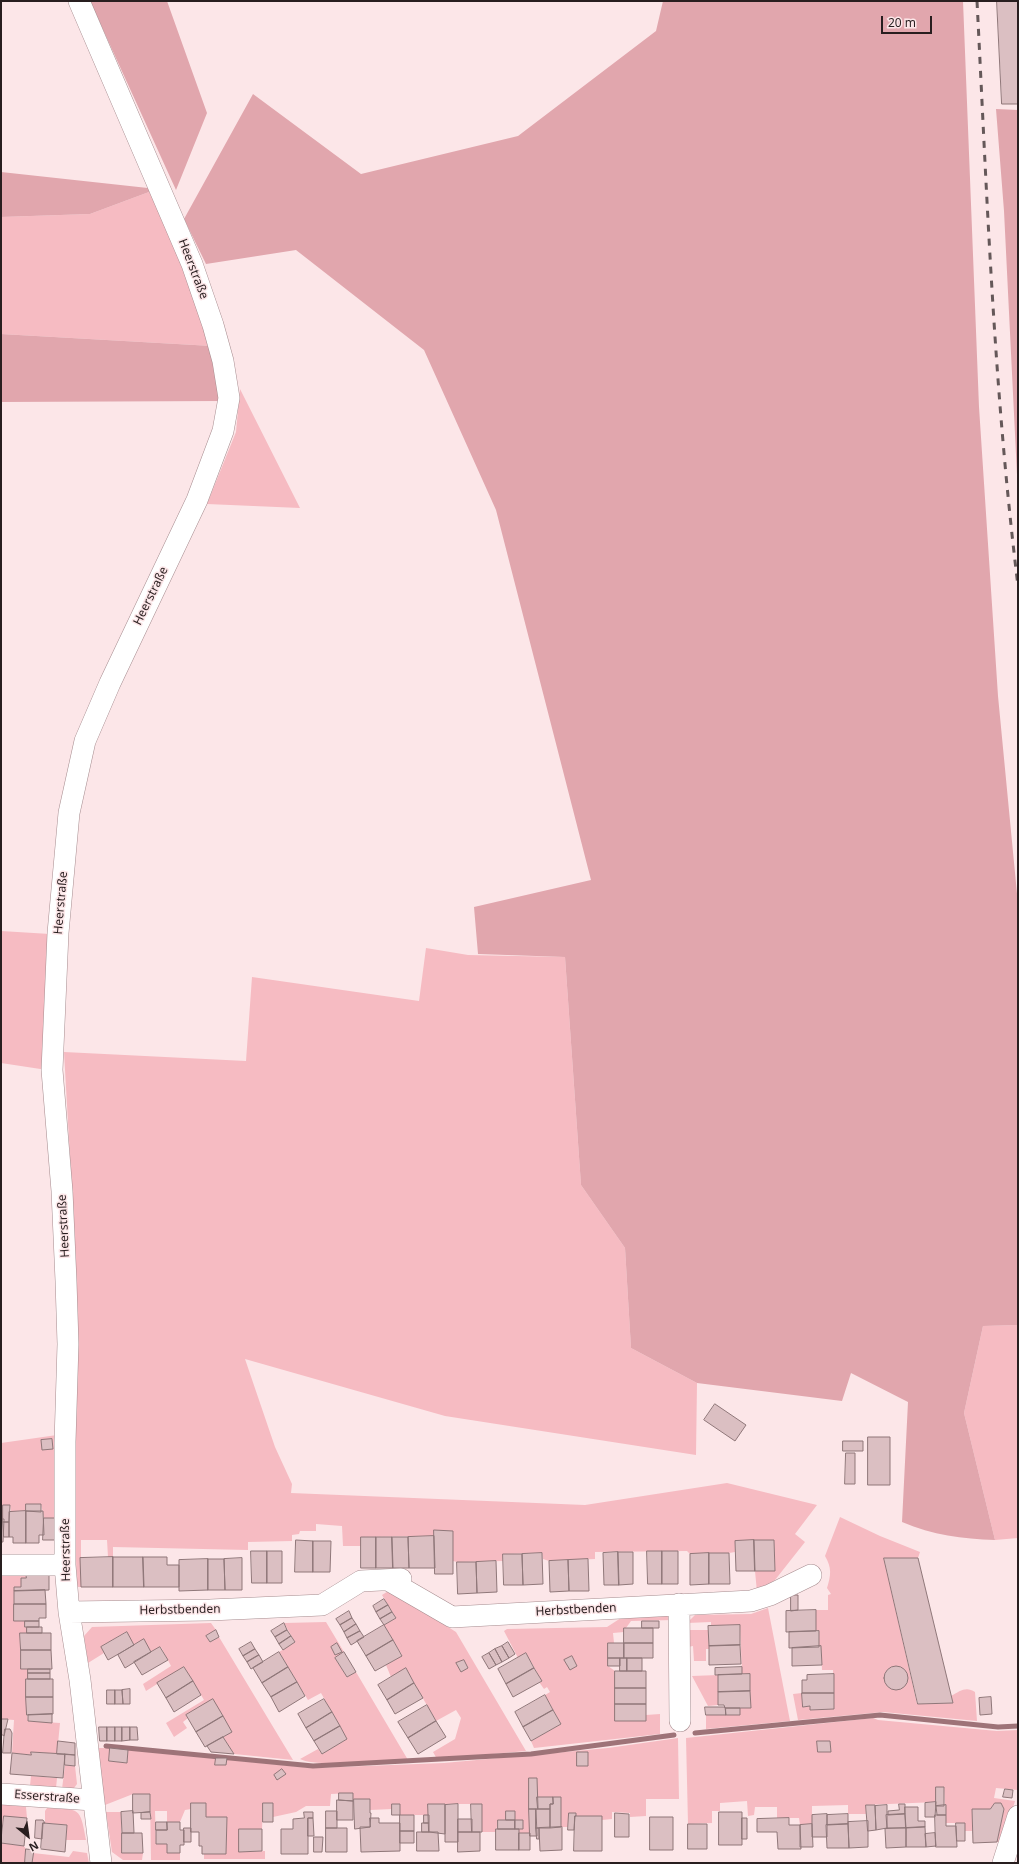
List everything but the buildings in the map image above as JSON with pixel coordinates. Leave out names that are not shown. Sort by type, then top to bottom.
[{"type":"street","name":"Heerstraße","points":[[78,1],[192,264],[213,325],[223,361],[229,398],[223,431],[197,500],[110,683],[85,741],[69,814],[58,933],[52,1070],[62,1191],[68,1344],[65,1442],[65,1565],[69,1612],[80,1680],[101,1863]]},
{"type":"street","points":[[1,1565],[65,1565]]},
{"type":"street","name":"Herbstbenden","points":[[69,1612],[210,1610],[322,1604],[361,1581],[388,1580],[452,1617],[473,1616],[751,1601],[770,1595],[811,1576]]},
{"type":"street","points":[[678,1604],[680,1721]]},
{"type":"street","name":"Esserstraße","points":[[1,1794],[93,1800]]},
{"type":"street","points":[[1003,1863],[1018,1816]]},
{"type":"shaded area","points":[[90,1],[167,1],[207,113],[176,190]]},
{"type":"shaded area","points":[[663,1],[963,1],[979,407],[998,696],[1018,904],[1018,1325],[983,1326],[964,1413],[995,1540],[948,1536],[902,1522],[908,1402],[851,1373],[842,1401],[697,1383],[631,1348],[625,1248],[581,1185],[565,957],[478,954],[474,907],[591,880],[496,510],[424,350],[296,250],[206,264],[184,219],[253,94],[361,174],[518,136],[656,31]]},
{"type":"shaded area","points":[[996,109],[1018,110],[1018,495],[1004,211]]},
{"type":"shaded area","points":[[1,172],[157,189],[90,214],[1,217]]},
{"type":"shaded area","points":[[157,189],[212,346],[1,334],[1,217],[90,214]]},
{"type":"shaded area","points":[[1,334],[212,346],[221,401],[1,402]]},
{"type":"shaded area","points":[[240,389],[300,508],[207,504],[236,432]]},
{"type":"shaded area","points":[[1,931],[50,934],[47,1070],[1,1063]]},
{"type":"shaded area","points":[[426,948],[468,955],[565,957],[581,1185],[625,1248],[631,1348],[697,1383],[696,1455],[445,1416],[245,1359],[275,1447],[292,1484],[291,1493],[585,1505],[727,1483],[817,1505],[795,1534],[805,1542],[775,1580],[757,1592],[755,1571],[775,1570],[774,1540],[735,1541],[735,1552],[729,1553],[690,1554],[687,1551],[595,1552],[595,1559],[549,1561],[543,1559],[542,1553],[503,1554],[503,1561],[457,1562],[453,1561],[453,1531],[435,1531],[434,1536],[361,1537],[361,1546],[343,1546],[342,1526],[316,1524],[316,1531],[300,1531],[299,1534],[292,1535],[292,1541],[248,1542],[248,1550],[113,1547],[113,1557],[108,1557],[107,1540],[81,1540],[81,1587],[77,1587],[74,1505],[76,1263],[64,1052],[246,1061],[252,977],[419,1001]]},
{"type":"shaded area","points":[[1018,1325],[1018,1538],[995,1540],[964,1413],[983,1326]]},
{"type":"shaded area","points":[[57,1435],[56,1518],[44,1518],[41,1504],[27,1504],[26,1511],[11,1512],[10,1505],[4,1505],[4,1519],[1,1519],[1,1443]]},
{"type":"shaded area","points":[[840,1517],[880,1536],[920,1552],[918,1558],[884,1558],[917,1704],[953,1703],[951,1696],[957,1692],[969,1689],[975,1692],[977,1721],[883,1712],[798,1720],[793,1694],[802,1693],[803,1707],[810,1706],[810,1710],[834,1709],[833,1670],[822,1670],[821,1647],[819,1647],[819,1631],[816,1631],[816,1610],[828,1610],[828,1595],[831,1594],[827,1588],[830,1572],[829,1564],[825,1556]]},
{"type":"shaded area","points":[[1,1573],[26,1573],[26,1578],[21,1578],[21,1587],[14,1588],[14,1621],[25,1621],[25,1627],[27,1627],[27,1633],[20,1634],[21,1669],[28,1669],[28,1679],[26,1679],[28,1721],[60,1723],[57,1754],[32,1752],[31,1755],[12,1753],[14,1720],[1,1719]]},
{"type":"shaded area","points":[[390,1590],[456,1632],[526,1751],[437,1759],[433,1752],[455,1739],[461,1718],[456,1710],[436,1721],[406,1669],[391,1677],[386,1665],[402,1655],[384,1625],[396,1618],[382,1595]]},
{"type":"shaded area","points":[[768,1608],[790,1721],[706,1729],[706,1715],[740,1715],[740,1708],[750,1708],[750,1674],[742,1674],[740,1625],[711,1626],[711,1622],[687,1623],[695,1615],[751,1614]]},
{"type":"shaded area","points":[[624,1616],[667,1616],[673,1620],[631,1621],[624,1629],[624,1632],[613,1633],[614,1643],[608,1643],[608,1666],[615,1671],[615,1721],[660,1714],[660,1734],[534,1748],[531,1741],[561,1724],[545,1695],[550,1692],[547,1687],[544,1689],[539,1682],[542,1681],[526,1653],[518,1658],[504,1631],[507,1629],[607,1627]]},
{"type":"shaded area","points":[[326,1622],[344,1652],[335,1658],[347,1677],[356,1672],[408,1760],[320,1763],[308,1762],[300,1759],[318,1749],[322,1754],[347,1739],[321,1693],[308,1700],[279,1652],[295,1642],[284,1623]]},
{"type":"shaded area","points":[[211,1623],[216,1630],[206,1636],[210,1642],[219,1637],[293,1760],[234,1754],[223,1737],[213,1700],[186,1715],[188,1718],[183,1722],[187,1728],[174,1737],[166,1723],[204,1700],[184,1667],[146,1691],[143,1684],[171,1666],[161,1647],[151,1652],[143,1640],[134,1645],[126,1632],[101,1647],[104,1653],[88,1663],[84,1636],[92,1627]]},
{"type":"shaded area","points":[[688,1630],[709,1630],[709,1649],[706,1649],[706,1661],[694,1661],[693,1646],[688,1647]]},
{"type":"shaded area","points":[[718,1675],[718,1705],[708,1706],[692,1676]]},
{"type":"shaded area","points":[[873,1718],[878,1720],[997,1731],[1018,1730],[1018,1790],[996,1788],[994,1798],[1015,1801],[1003,1842],[997,1842],[1004,1809],[1001,1803],[995,1803],[990,1809],[972,1809],[972,1831],[965,1831],[965,1823],[946,1823],[944,1787],[936,1787],[936,1802],[866,1805],[866,1814],[848,1814],[848,1805],[812,1806],[812,1824],[800,1825],[799,1818],[777,1818],[777,1807],[755,1807],[754,1815],[748,1816],[747,1801],[720,1803],[720,1811],[712,1811],[712,1823],[688,1824],[686,1738]]},
{"type":"shaded area","points":[[678,1738],[679,1799],[646,1799],[646,1816],[630,1817],[630,1813],[612,1812],[612,1819],[602,1820],[602,1816],[576,1816],[576,1813],[569,1813],[568,1827],[561,1827],[561,1797],[537,1797],[537,1778],[529,1778],[530,1833],[519,1833],[519,1829],[523,1829],[523,1820],[515,1820],[515,1811],[506,1811],[506,1820],[498,1820],[496,1832],[482,1832],[482,1804],[429,1804],[429,1815],[400,1815],[400,1804],[392,1804],[392,1809],[370,1810],[370,1799],[353,1799],[353,1793],[331,1794],[330,1806],[306,1806],[296,1812],[273,1817],[273,1803],[263,1803],[262,1829],[239,1829],[240,1852],[265,1851],[265,1859],[204,1859],[204,1854],[226,1854],[227,1817],[206,1817],[206,1803],[191,1803],[191,1809],[185,1810],[180,1822],[167,1822],[167,1811],[155,1811],[156,1844],[167,1844],[167,1853],[180,1853],[180,1860],[151,1860],[150,1794],[133,1794],[105,1805],[97,1748],[110,1748],[109,1761],[127,1763],[128,1750],[313,1768],[444,1763],[608,1748]]},
{"type":"shaded area","points":[[65,1765],[75,1766],[77,1784],[74,1788],[62,1789]]},
{"type":"shaded area","points":[[31,1776],[57,1778],[56,1788],[30,1786]]},
{"type":"shaded area","points":[[1,1804],[26,1807],[27,1818],[3,1817],[1,1830]]},
{"type":"shaded area","points":[[47,1808],[66,1809],[77,1812],[82,1821],[86,1840],[66,1840],[67,1825],[45,1823],[45,1811]]},
{"type":"shaded area","points":[[106,1812],[121,1812],[122,1853],[143,1853],[142,1860],[123,1860],[112,1852]]},
{"type":"shaded area","points":[[1,1843],[24,1846],[26,1849],[25,1863],[1,1863]]},
{"type":"shaded area","points":[[73,1851],[87,1853],[89,1863],[32,1863],[33,1853],[69,1857]]},
{"type":"waterway","points":[[695,1733],[880,1715],[998,1727],[1018,1726]]},
{"type":"waterway","points":[[106,1746],[313,1766],[531,1754],[674,1735]]},
{"type":"railway","points":[[977,1],[997,367],[1018,586]]}]
